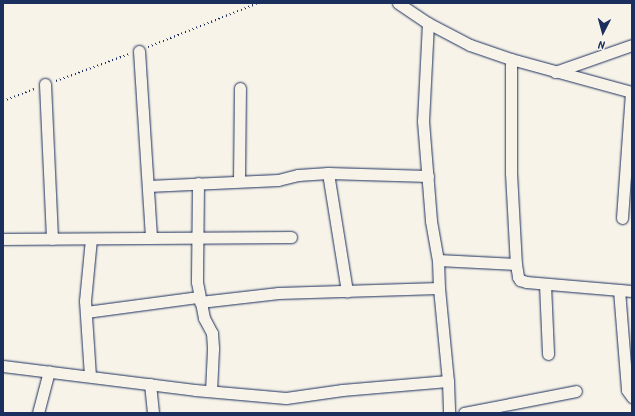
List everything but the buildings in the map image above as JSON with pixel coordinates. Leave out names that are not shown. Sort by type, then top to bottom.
[{"type":"street","points":[[398,3],[428,23],[470,45],[555,72],[632,92],[622,218]]},
{"type":"street","points":[[428,23],[423,121],[431,221],[438,260],[439,288],[448,381],[449,413]]},
{"type":"street","points":[[555,72],[632,45]]},
{"type":"street","points":[[139,51],[151,238]]},
{"type":"street","points":[[511,59],[510,173],[516,264],[517,273],[520,280],[545,284],[632,291]]},
{"type":"street","points":[[45,84],[52,239]]},
{"type":"street","points":[[239,181],[240,88]]},
{"type":"street","points":[[148,186],[278,180],[298,175],[328,173],[428,176]]},
{"type":"street","points":[[328,173],[347,291]]},
{"type":"street","points":[[198,183],[199,299],[204,318],[212,333],[211,391]]},
{"type":"street","points":[[3,239],[291,237]]},
{"type":"street","points":[[90,376],[86,312],[86,280],[91,239]]},
{"type":"street","points":[[438,260],[516,264]]},
{"type":"street","points":[[545,284],[548,354]]},
{"type":"street","points":[[86,312],[199,299],[278,293],[439,288]]},
{"type":"street","points":[[619,290],[627,390],[632,397]]},
{"type":"street","points":[[3,366],[211,391],[286,398],[342,390],[448,381]]},
{"type":"street","points":[[38,413],[49,371]]},
{"type":"street","points":[[150,384],[153,413]]},
{"type":"street","points":[[464,413],[576,390]]}]
